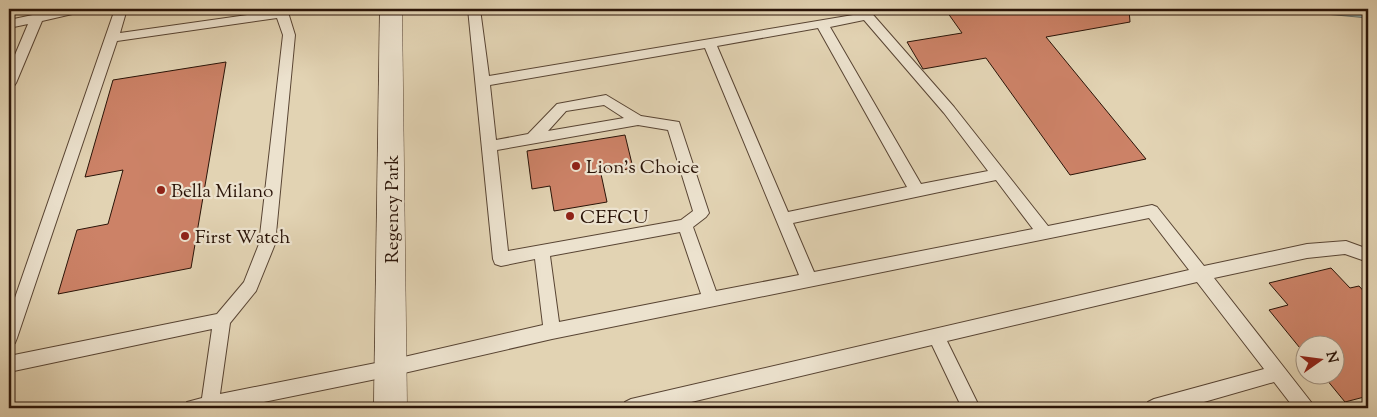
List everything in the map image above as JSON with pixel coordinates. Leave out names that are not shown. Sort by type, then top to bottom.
[{"type":"street","name":"Regency Park","points":[[391,9],[391,408]]},
{"type":"lane","points":[[9,24],[77,9]]},
{"type":"lane","points":[[9,338],[121,9]]},
{"type":"lane","points":[[474,9],[501,259],[686,225],[701,213],[674,126],[638,120],[489,146]]},
{"type":"lane","points":[[112,38],[281,11],[289,35],[267,244],[250,286],[222,320],[201,406],[391,368],[552,331],[710,298],[1152,211],[1305,408]]},
{"type":"lane","points":[[483,82],[822,24],[864,13],[949,110],[1044,232]]},
{"type":"lane","points":[[9,83],[37,18]]},
{"type":"lane","points":[[822,24],[917,190]]},
{"type":"lane","points":[[709,43],[809,280]]},
{"type":"lane","points":[[533,138],[562,107],[606,100],[638,120]]},
{"type":"lane","points":[[783,219],[998,174]]},
{"type":"lane","points":[[686,225],[710,298]]},
{"type":"lane","points":[[631,408],[1200,274],[1307,251],[1346,247],[1368,256]]},
{"type":"lane","points":[[542,252],[552,331]]},
{"type":"lane","points":[[9,364],[222,320]]},
{"type":"lane","points":[[936,336],[971,408]]},
{"type":"lane","points":[[1154,408],[1277,373]]},
{"type":"water","points":[[1298,9],[1368,9],[1368,18],[1304,12]]},
{"type":"building","points":[[945,9],[1129,9],[1130,22],[1046,37],[1146,159],[1070,175],[986,58],[923,69],[907,42],[962,33]]},
{"type":"building","name":"Bella Milano","points":[[226,62],[191,268],[58,294],[77,230],[108,224],[123,170],[85,177],[113,80]]},
{"type":"building","points":[[625,135],[633,168],[601,174],[607,202],[554,211],[550,186],[532,189],[527,151]]},
{"type":"building","points":[[1331,268],[1350,288],[1359,286],[1368,296],[1368,396],[1345,402],[1330,384],[1344,384],[1344,334],[1294,334],[1294,341],[1269,310],[1288,305],[1269,283]]},
{"type":"place","name":"Lion's Choice","points":[[576,166]]},
{"type":"place","name":"Bella Milano","points":[[161,190]]},
{"type":"place","name":"CEFCU","points":[[570,216]]},
{"type":"place","name":"First Watch","points":[[185,236]]}]
